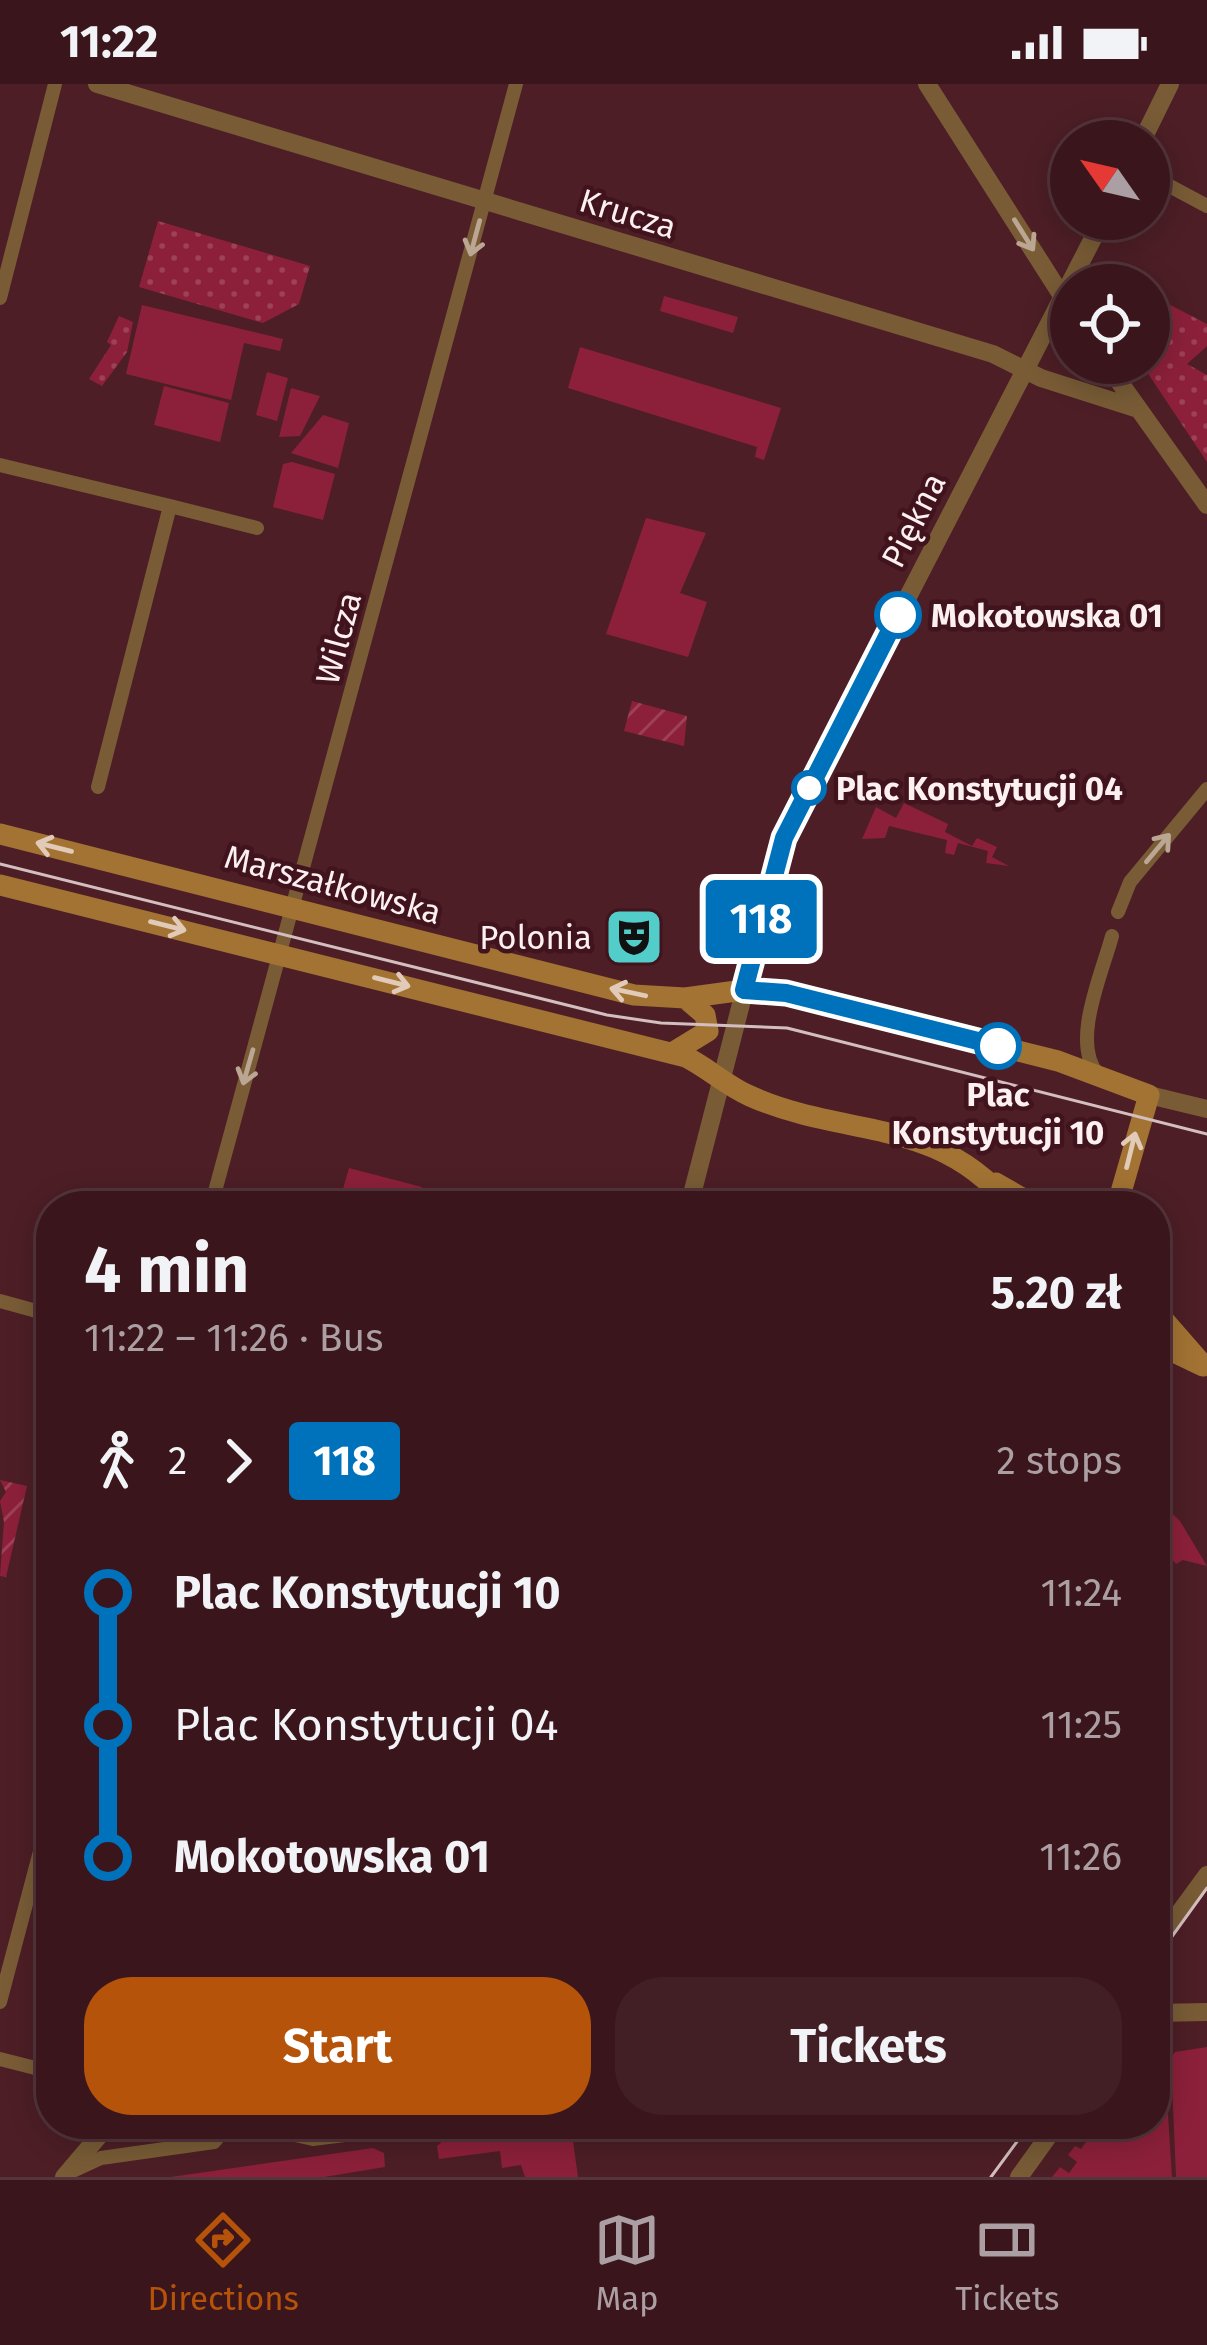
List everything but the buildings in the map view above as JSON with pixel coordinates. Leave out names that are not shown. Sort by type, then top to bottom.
[{"type":"main road","name":"Marszałkowska","points":[[0,834],[634,994],[686,998],[744,990],[786,993],[1058,1061],[1149,1095]]},
{"type":"main road","points":[[0,885],[672,1053],[753,1097],[936,1144],[1009,1191]]},
{"type":"main road","points":[[672,1053],[708,1030],[705,1015],[686,998]]},
{"type":"main road","points":[[1121,1191],[1149,1095]]},
{"type":"main road","points":[[990,1180],[999,1191]]},
{"type":"main road","points":[[1170,1323],[1205,1367]]},
{"type":"main road","points":[[1170,1350],[1205,1367]]},
{"type":"street","points":[[0,298],[55,84]]},
{"type":"street","name":"Krucza","points":[[97,84],[993,354],[1138,409]]},
{"type":"street","name":"Wilcza","points":[[215,1191],[516,84]]},
{"type":"street","points":[[927,84],[1050,277]]},
{"type":"street","points":[[1152,120],[1170,84]]},
{"type":"street","points":[[1170,187],[1207,206]]},
{"type":"street","name":"Piękna","points":[[693,1191],[784,838],[1024,369],[1050,330]]},
{"type":"street","points":[[1121,384],[1207,505]]},
{"type":"street","points":[[0,465],[257,527]]},
{"type":"street","points":[[98,788],[170,506]]},
{"type":"street","points":[[1118,912],[1130,882],[1207,789]]},
{"type":"street","points":[[1102,1078],[1090,1064],[1087,1040],[1112,936]]},
{"type":"street","points":[[1058,1061],[1087,1040]]},
{"type":"street","name":"Marszałkowska","points":[[1149,1095],[1207,1109]]},
{"type":"street","points":[[0,1300],[36,1311]]},
{"type":"street","points":[[0,2002],[36,1866]]},
{"type":"street","points":[[1170,1926],[1207,1875]]},
{"type":"street","points":[[1170,2013],[1201,2013]]},
{"type":"street","points":[[1170,2022],[1201,2013]]},
{"type":"street","points":[[0,2059],[36,2068]]},
{"type":"street","points":[[65,2177],[97,2139]]},
{"type":"street","points":[[65,2177],[101,2158],[216,2139]]},
{"type":"street","points":[[1019,2177],[1047,2139]]},
{"type":"shaded area","points":[[158,221],[310,266],[299,304],[263,323],[139,287]]},
{"type":"shaded area","points":[[664,296],[738,317],[733,333],[660,311]]},
{"type":"shaded area","points":[[142,305],[283,339],[280,351],[244,343],[231,400],[126,374]]},
{"type":"shaded area","points":[[1170,305],[1207,324],[1207,346],[1187,364],[1207,375],[1207,462],[1155,384],[1170,384]]},
{"type":"shaded area","points":[[119,316],[133,322],[127,352],[102,386],[89,379],[111,345],[107,342]]},
{"type":"shaded area","points":[[580,347],[781,408],[764,460],[755,457],[757,447],[568,388]]},
{"type":"shaded area","points":[[267,372],[288,378],[277,421],[256,415]]},
{"type":"shaded area","points":[[164,386],[229,403],[220,442],[154,425]]},
{"type":"shaded area","points":[[291,388],[320,396],[300,436],[279,437]]},
{"type":"shaded area","points":[[323,415],[349,423],[338,468],[291,453]]},
{"type":"shaded area","points":[[292,462],[335,474],[323,520],[273,507],[283,464]]},
{"type":"shaded area","points":[[646,518],[706,533],[680,593],[707,602],[688,657],[606,634]]},
{"type":"shaded area","points":[[632,701],[687,716],[684,746],[624,731]]},
{"type":"shaded area","points":[[904,803],[948,824],[945,832],[972,846],[977,838],[997,847],[992,857],[1009,866],[986,863],[988,851],[958,843],[954,855],[945,853],[947,840],[889,826],[885,838],[862,839],[876,807],[896,818]]},
{"type":"shaded area","points":[[349,1168],[422,1187],[421,1191],[342,1191]]},
{"type":"shaded area","points":[[0,1480],[27,1486],[6,1577],[0,1576],[4,1522],[0,1501],[6,1492]]},
{"type":"shaded area","points":[[1170,1512],[1207,1566],[1183,1560],[1176,1564],[1170,1557]]},
{"type":"shaded area","points":[[1207,2047],[1207,2177],[1176,2177],[1171,2058],[1175,2052]]},
{"type":"shaded area","points":[[445,2139],[573,2139],[578,2177],[525,2177],[521,2165],[502,2168],[500,2151],[439,2159],[437,2146]]},
{"type":"shaded area","points":[[1088,2139],[1170,2139],[1172,2177],[1052,2177],[1060,2167],[1069,2173],[1077,2162],[1068,2155],[1075,2146],[1081,2149]]},
{"type":"shaded area","points":[[373,2148],[384,2153],[385,2167],[324,2177],[171,2177]]},
{"type":"tram line","points":[[0,864],[607,1015],[661,1023],[787,1028],[1207,1134]]},
{"type":"tram line","points":[[1170,1939],[1207,1888]]},
{"type":"tram line","points":[[991,2177],[1019,2139]]},
{"type":"bus line","name":"118","points":[[898,615],[784,838],[744,990],[786,993],[998,1046]]},
{"type":"place","name":"Mokotowska 01","points":[[898,615]]},
{"type":"place","name":"Plac Konstytucji 04","points":[[809,788]]},
{"type":"place","name":"Polonia","points":[[634,937]]},
{"type":"place","name":"Plac Konstytucji 10","points":[[998,1046]]}]
